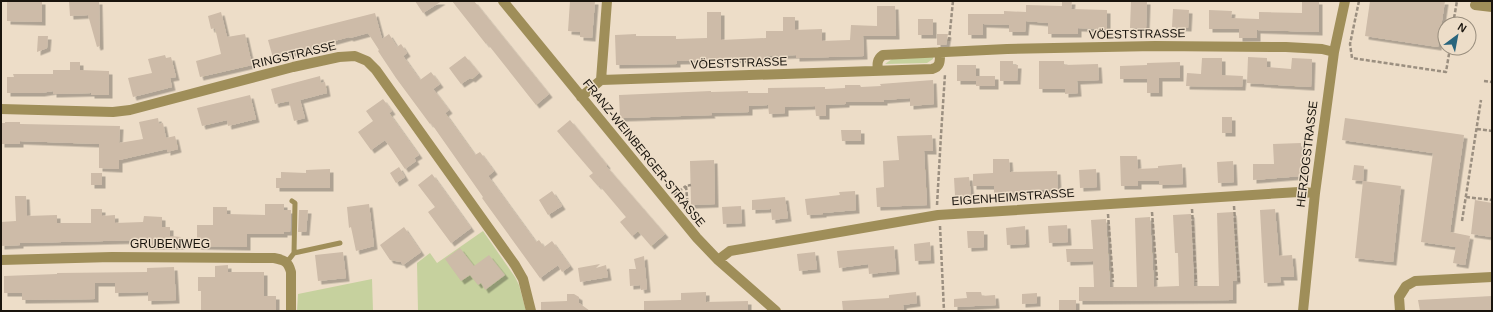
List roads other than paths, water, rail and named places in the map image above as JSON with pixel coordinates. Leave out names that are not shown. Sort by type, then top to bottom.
[{"type":"street","name":"FRANZ-WEINBERGER-STRASSE","points":[[503,1],[697,238],[718,260],[776,311]]},
{"type":"street","points":[[581,97],[601,80],[607,1]]},
{"type":"street","name":"HERZOGSTRASSE","points":[[1304,311],[1314,193],[1334,52],[1345,1]]},
{"type":"street","points":[[1476,5],[1492,7]]},
{"type":"street","name":"VÖESTSTRASSE","points":[[878,71],[877,62],[883,55],[944,52],[1155,46],[1286,47],[1322,49],[1334,52]]},
{"type":"street","name":"VÖESTSTRASSE","points":[[601,80],[932,69],[939,65],[944,52]]},
{"type":"street","name":"RINGSTRASSE","points":[[1,109],[113,112],[130,110],[293,67],[339,57],[355,56],[367,61],[376,70],[515,265],[523,279],[531,311]]},
{"type":"street","name":"EIGENHEIMSTRASSE","points":[[718,260],[730,251],[938,215],[1192,198],[1300,192],[1314,193]]},
{"type":"street","name":"GRUBENWEG","points":[[1,260],[112,257],[274,258],[283,259],[287,262]]},
{"type":"street","points":[[287,262],[291,272],[291,311]]},
{"type":"street","points":[[1400,311],[1399,297],[1406,286],[1415,281],[1492,277]]},
{"type":"lane","points":[[287,262],[294,253],[295,203],[292,201]]},
{"type":"lane","points":[[294,253],[340,243]]}]
